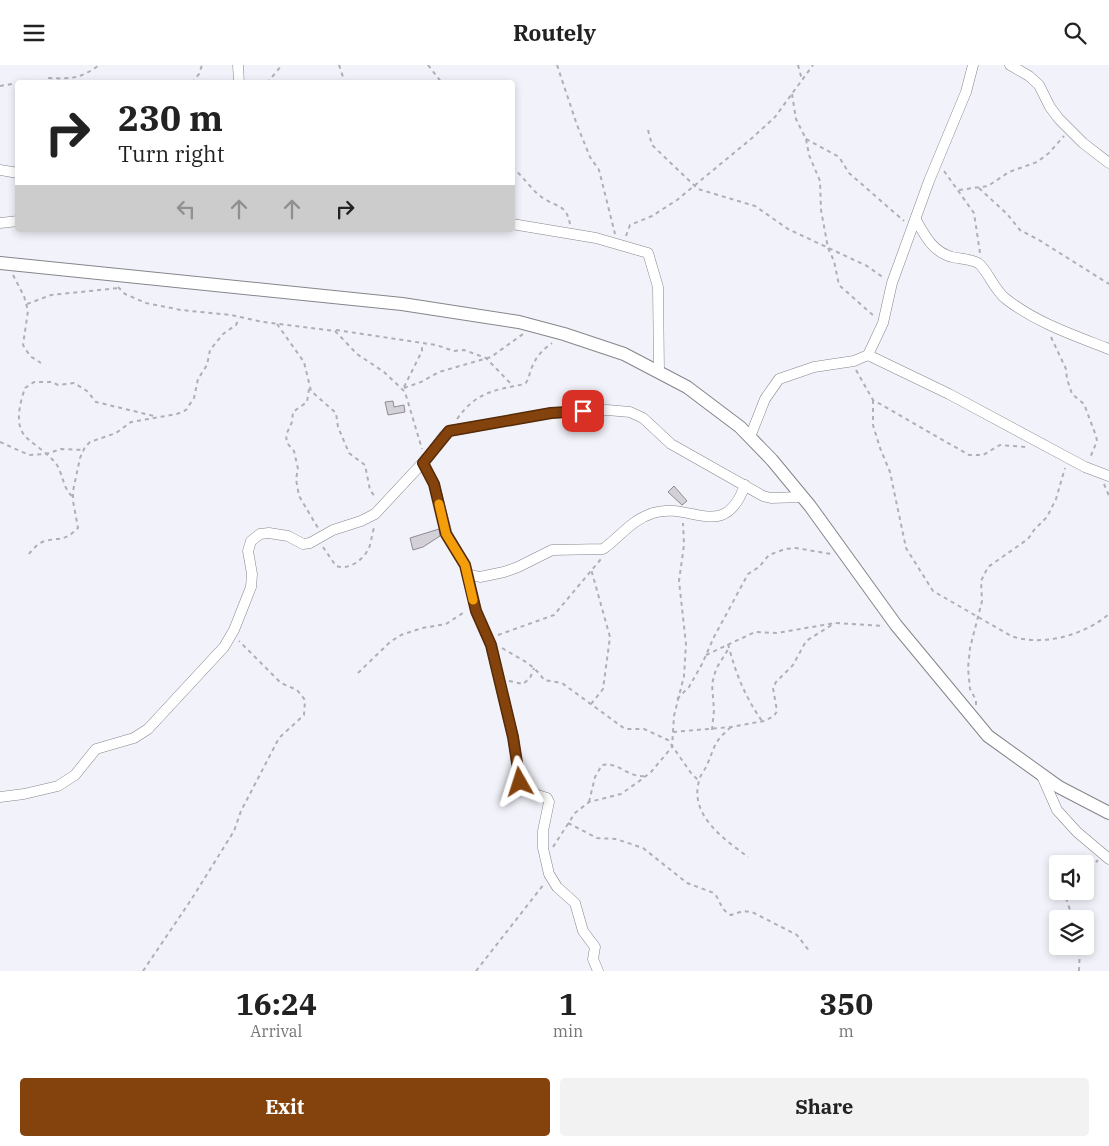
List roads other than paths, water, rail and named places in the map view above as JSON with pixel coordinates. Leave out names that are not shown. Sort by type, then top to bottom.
[{"type":"main road","points":[[4,263],[105,275],[402,304],[534,326],[624,353],[687,387],[740,427],[772,460],[848,558],[899,629],[988,736],[1042,776],[1109,813]]},
{"type":"street","points":[[238,65],[239,80]]},
{"type":"street","points":[[750,437],[765,399],[779,379],[814,367],[854,361],[868,355],[883,323],[892,283],[938,160],[966,92],[974,65]]},
{"type":"street","points":[[1010,65],[1029,76],[1039,85],[1050,107],[1069,130],[1108,161]]},
{"type":"street","points":[[0,170],[15,172]]},
{"type":"street","points":[[0,223],[15,221]]},
{"type":"street","points":[[915,223],[932,245],[941,253],[982,266],[995,289],[1004,298],[1042,322],[1109,349]]},
{"type":"street","points":[[515,224],[571,233],[621,244],[648,253],[658,287],[659,372]]},
{"type":"street","points":[[868,355],[949,393],[1085,467],[1109,477]]},
{"type":"street","points":[[0,797],[24,794],[58,786],[75,775],[96,749],[134,737],[148,729],[224,647],[234,630],[251,587],[252,574],[248,551],[251,541],[260,534],[268,533],[288,537],[303,543],[310,543],[321,536],[361,521],[381,508],[424,462],[449,431],[551,413],[630,412],[643,418],[671,444],[763,496],[771,498],[802,497]]},
{"type":"street","points":[[424,462],[434,484],[444,527],[465,565],[475,606],[490,637],[513,737],[520,782],[528,792],[547,798],[549,802],[543,831],[549,874],[557,887],[575,903],[583,931],[595,947],[593,959],[598,971]]},
{"type":"street","points":[[467,574],[480,577],[504,572],[552,550],[603,549],[630,525],[641,519],[663,512],[718,517],[728,512],[739,501],[745,485]]},
{"type":"street","points":[[1042,776],[1057,810],[1077,832],[1107,856]]}]
